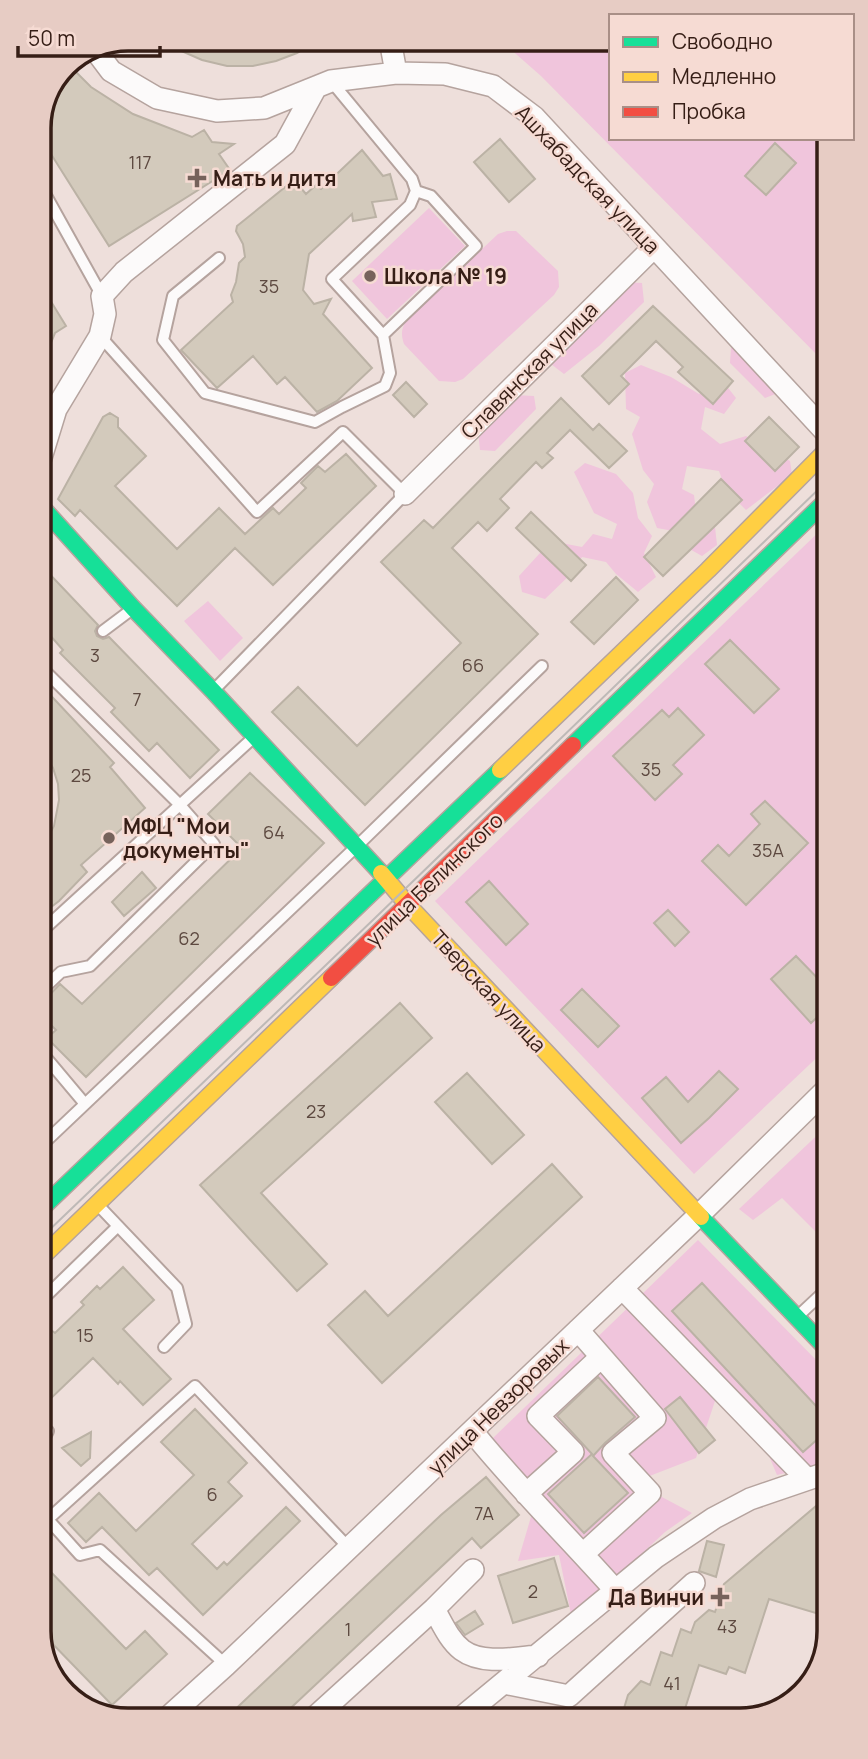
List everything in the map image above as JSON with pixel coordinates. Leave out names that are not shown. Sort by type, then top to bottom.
[{"type":"main road","name":"улица Белинского","points":[[51,1199],[708,570],[817,460]]},
{"type":"main road","name":"улица Белинского","points":[[51,1248],[817,510]]},
{"type":"main road","name":"Тверская улица","points":[[51,517],[387,878],[408,905],[817,1338]]},
{"type":"street","points":[[392,51],[396,73]]},
{"type":"street","name":"Ашхабадская улица","points":[[100,56],[111,71],[157,97],[217,111],[264,108],[323,85],[396,73],[445,74],[494,86],[534,117],[817,422]]},
{"type":"street","points":[[51,425],[56,409],[100,336],[105,314],[102,296],[124,272],[285,144],[323,85]]},
{"type":"street","name":"Славянская улица","points":[[405,494],[654,247]]},
{"type":"street","name":"улица Невзоровых","points":[[178,1708],[699,1216],[817,1099]]},
{"type":"street","points":[[622,1288],[807,1479]]},
{"type":"street","points":[[578,1330],[655,1418],[613,1453],[650,1493],[583,1553]]},
{"type":"street","points":[[526,1494],[573,1452],[538,1416],[601,1357]]},
{"type":"street","points":[[472,1431],[616,1591]]},
{"type":"street","points":[[473,1708],[656,1557],[714,1518],[750,1499],[817,1476]]},
{"type":"street","points":[[325,1708],[473,1570]]},
{"type":"street","points":[[504,1683],[569,1696],[694,1583]]},
{"type":"street","points":[[434,1609],[449,1636],[463,1651],[489,1660],[538,1656]]},
{"type":"lane","points":[[219,258],[173,296],[163,340],[205,393],[315,422],[385,386],[390,373],[383,335],[332,279],[410,205],[416,191],[412,178],[323,85]]},
{"type":"lane","points":[[383,335],[476,246],[431,196],[416,191]]},
{"type":"lane","points":[[51,205],[102,296]]},
{"type":"lane","points":[[100,336],[257,512],[343,432],[405,494],[213,691]]},
{"type":"lane","points":[[51,404],[56,409]]},
{"type":"lane","points":[[103,631],[133,608]]},
{"type":"lane","points":[[51,1136],[542,666]]},
{"type":"lane","points":[[51,677],[180,805],[214,844],[90,966],[61,972],[51,981]]},
{"type":"lane","points":[[51,923],[255,736]]},
{"type":"lane","points":[[51,1064],[85,1104]]},
{"type":"lane","points":[[97,1204],[177,1288],[186,1324],[164,1347]]},
{"type":"lane","points":[[51,1291],[118,1226]]},
{"type":"lane","points":[[797,1317],[817,1298]]},
{"type":"lane","points":[[51,1515],[195,1386],[349,1548]]},
{"type":"lane","points":[[51,1524],[80,1555],[100,1550],[226,1665]]},
{"type":"shaded area","points":[[513,51],[609,51],[609,140],[817,140],[817,355],[541,76]]},
{"type":"shaded area","points":[[429,208],[465,246],[387,319],[352,281]]},
{"type":"shaded area","points":[[516,231],[558,271],[559,287],[554,295],[463,379],[455,382],[439,381],[404,344],[404,324],[498,234]]},
{"type":"shaded area","points":[[624,282],[642,283],[644,302],[599,346],[564,374],[547,361]]},
{"type":"shaded area","points":[[750,344],[778,393],[765,398],[730,363],[731,348]]},
{"type":"shaded area","points":[[641,365],[671,377],[699,394],[709,386],[725,384],[736,398],[724,414],[705,407],[701,429],[720,444],[746,436],[790,461],[792,475],[746,510],[726,490],[719,471],[687,466],[682,489],[694,495],[696,512],[714,518],[717,545],[702,556],[686,547],[679,532],[657,528],[647,502],[654,484],[643,470],[632,434],[640,417],[626,409],[625,373]]},
{"type":"shaded area","points":[[514,395],[534,396],[536,409],[495,451],[480,450],[478,431]]},
{"type":"shaded area","points":[[585,463],[616,474],[633,493],[638,518],[652,536],[644,553],[656,577],[638,592],[606,562],[582,557],[574,571],[545,599],[522,592],[519,576],[551,541],[582,547],[593,534],[612,539],[617,524],[594,513],[574,472]]},
{"type":"shaded area","points":[[817,534],[817,1057],[694,1174],[435,901]]},
{"type":"shaded area","points":[[208,601],[243,638],[220,661],[184,621]]},
{"type":"shaded area","points":[[817,1135],[817,1233],[782,1198],[753,1220],[739,1209]]},
{"type":"shaded area","points":[[698,1240],[817,1361],[817,1465],[777,1475],[766,1449],[716,1398],[696,1458],[647,1477],[660,1496],[692,1513],[665,1532],[572,1619],[559,1555],[518,1561],[533,1510],[493,1438]]},
{"type":"building","points":[[182,51],[300,51],[276,61],[253,66],[227,66],[202,60]]},
{"type":"building","points":[[75,71],[91,87],[133,114],[192,137],[204,130],[212,142],[234,144],[219,154],[230,170],[109,246],[51,154],[52,112],[64,85]]},
{"type":"building","points":[[500,139],[535,179],[509,202],[474,162]]},
{"type":"building","points":[[775,143],[796,163],[766,195],[745,176]]},
{"type":"building","points":[[362,150],[383,176],[390,174],[397,199],[372,202],[376,217],[353,221],[352,214],[309,254],[303,290],[314,304],[331,299],[323,314],[372,368],[337,401],[317,412],[285,377],[277,384],[253,356],[217,388],[181,350],[233,302],[231,295],[239,263],[245,257],[243,244],[236,231],[237,226],[294,180],[306,194],[316,185],[321,189]]},
{"type":"building","points":[[51,302],[66,326],[55,333],[51,343]]},
{"type":"building","points":[[653,306],[733,381],[713,404],[678,372],[683,367],[656,341],[621,376],[629,384],[609,404],[582,376]]},
{"type":"building","points":[[406,382],[427,404],[414,417],[393,395]]},
{"type":"building","points":[[561,398],[593,430],[599,424],[627,451],[609,468],[570,430],[547,453],[553,458],[542,468],[536,462],[500,499],[509,508],[487,531],[478,522],[452,548],[538,634],[365,805],[272,712],[298,687],[357,746],[461,643],[381,562],[424,520],[433,528]]},
{"type":"building","points":[[110,413],[118,418],[118,427],[146,456],[115,486],[177,549],[219,508],[245,534],[273,508],[279,514],[306,488],[301,483],[318,466],[325,472],[346,454],[376,486],[273,585],[235,548],[177,606],[80,510],[75,516],[58,499],[103,417]]},
{"type":"building","points":[[769,417],[799,447],[775,471],[745,441]]},
{"type":"building","points":[[721,479],[742,500],[663,576],[644,557]]},
{"type":"building","points":[[531,512],[586,565],[571,581],[516,528]]},
{"type":"building","points":[[51,576],[98,625],[95,631],[97,636],[103,639],[109,637],[219,750],[190,778],[157,743],[149,751],[111,712],[115,708],[60,653],[63,650],[51,636]]},
{"type":"building","points":[[616,577],[638,600],[594,644],[571,622]]},
{"type":"building","points":[[730,640],[779,689],[754,713],[705,664]]},
{"type":"building","points":[[51,696],[114,763],[110,767],[145,808],[81,865],[87,872],[51,907],[51,832],[59,800],[53,768]]},
{"type":"building","points":[[678,708],[704,735],[673,765],[682,774],[655,800],[613,756],[662,710],[669,717]]},
{"type":"building","points":[[250,773],[324,843],[86,1077],[51,1042],[51,1034],[56,1030],[51,1025],[51,994],[60,984],[82,1004],[242,848],[208,814]]},
{"type":"building","points":[[765,801],[808,843],[746,905],[702,861],[718,845],[729,856],[760,824],[751,814]]},
{"type":"building","points":[[142,872],[156,888],[124,916],[112,902]]},
{"type":"building","points":[[489,881],[528,924],[506,945],[466,902]]},
{"type":"building","points":[[668,910],[689,932],[675,946],[654,923]]},
{"type":"building","points":[[796,956],[817,978],[817,1017],[811,1023],[771,979]]},
{"type":"building","points":[[582,989],[619,1026],[598,1047],[561,1010]]},
{"type":"building","points":[[400,1003],[432,1038],[261,1193],[327,1264],[297,1291],[200,1185]]},
{"type":"building","points":[[719,1071],[738,1089],[681,1143],[642,1098],[666,1077],[688,1102]]},
{"type":"building","points":[[467,1073],[524,1135],[492,1164],[435,1102]]},
{"type":"building","points":[[552,1164],[582,1197],[382,1383],[328,1325],[365,1291],[388,1316]]},
{"type":"building","points":[[123,1267],[154,1300],[123,1329],[171,1379],[143,1405],[93,1358],[51,1398],[51,1330],[55,1333],[84,1305],[81,1302],[97,1286],[100,1289]]},
{"type":"building","points":[[702,1283],[817,1407],[817,1440],[803,1452],[672,1311]]},
{"type":"building","points":[[598,1377],[635,1417],[593,1456],[628,1493],[584,1533],[548,1494],[592,1454],[557,1416]]},
{"type":"building","points":[[680,1397],[715,1440],[699,1453],[665,1409]]},
{"type":"building","points":[[195,1409],[247,1463],[228,1482],[242,1496],[192,1544],[217,1569],[224,1562],[227,1565],[286,1507],[300,1521],[203,1615],[157,1568],[149,1575],[102,1527],[86,1542],[68,1523],[99,1493],[136,1531],[194,1475],[161,1442]]},
{"type":"building","points":[[91,1432],[90,1458],[81,1466],[62,1448]]},
{"type":"building","points":[[486,1477],[519,1515],[481,1548],[472,1538],[291,1708],[237,1708],[441,1515]]},
{"type":"building","points":[[817,1505],[817,1613],[769,1599],[745,1673],[729,1667],[726,1674],[699,1665],[685,1708],[624,1708],[628,1695],[641,1681],[650,1685],[661,1652],[672,1656],[681,1629],[691,1633],[695,1622],[709,1610],[715,1612],[724,1584]]},
{"type":"building","points":[[707,1541],[724,1545],[716,1577],[699,1571]]},
{"type":"building","points":[[554,1558],[568,1606],[513,1623],[498,1576]]},
{"type":"building","points":[[51,1572],[126,1649],[145,1631],[167,1654],[112,1705],[52,1643]]},
{"type":"building","points":[[475,1611],[483,1624],[465,1635],[456,1623]]},
{"type":"tram line","points":[[51,1228],[817,491]]},
{"type":"traffic: fast","points":[[573,745],[817,510]]},
{"type":"traffic: fast","points":[[51,517],[381,873]]},
{"type":"traffic: fast","points":[[51,1199],[500,770]]},
{"type":"traffic: fast","points":[[701,1217],[817,1338]]},
{"type":"traffic: slow","points":[[500,770],[708,570],[817,460]]},
{"type":"traffic: slow","points":[[381,873],[701,1217]]},
{"type":"traffic: slow","points":[[51,1248],[331,978]]},
{"type":"traffic: jam","points":[[331,978],[573,745]]},
{"type":"place","name":"Мать и дитя","points":[[197,178]]},
{"type":"place","name":"Школа № 19","points":[[370,276]]},
{"type":"place","name":"МФЦ \"Мои документы\"","points":[[109,838]]},
{"type":"place","name":"Да Винчи","points":[[720,1597]]}]
